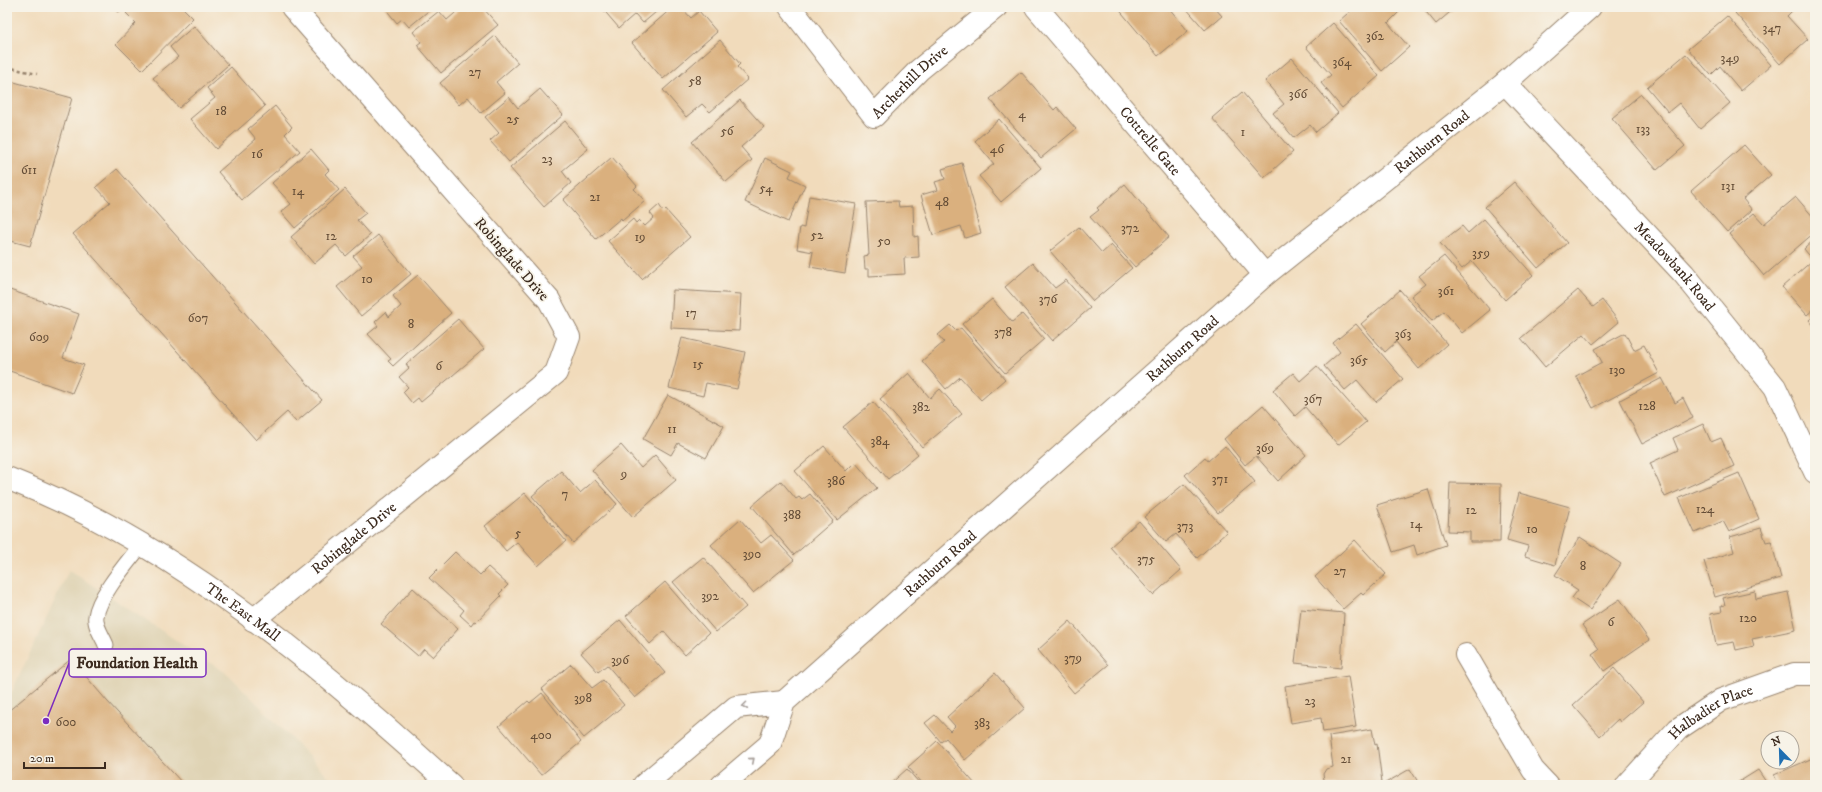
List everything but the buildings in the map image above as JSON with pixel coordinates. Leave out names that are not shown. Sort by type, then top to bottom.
[{"type":"street","name":"Robinglade Drive","points":[[253,620],[556,373],[568,338],[550,300],[292,7]]},
{"type":"street","name":"Archerhill Drive","points":[[790,7],[874,116],[918,70],[996,7]]},
{"type":"street","name":"Cottrelle Gate","points":[[1036,7],[1265,275]]},
{"type":"street","name":"Rathburn Road","points":[[722,785],[770,744],[784,702],[1265,275],[1505,83],[1590,7]]},
{"type":"street","name":"Meadowbank Road","points":[[1505,83],[1684,274],[1775,387],[1815,472]]},
{"type":"street","name":"The East Mall","points":[[7,478],[46,493],[185,570],[328,677],[451,785]]},
{"type":"street","points":[[1466,655],[1533,770],[1547,785]]},
{"type":"street","name":"Halbadier Place","points":[[1627,785],[1678,729],[1720,700],[1794,674],[1815,674]]},
{"type":"street","points":[[644,785],[736,707],[784,702]]},
{"type":"lane","points":[[106,645],[98,626],[96,616],[108,588],[141,545]]},
{"type":"path","points":[[7,67],[37,74]]},
{"type":"shaded area","points":[[69,570],[229,675],[337,785],[7,785],[7,702]]},
{"type":"place","name":"Foundation Health","points":[[46,721]]}]
